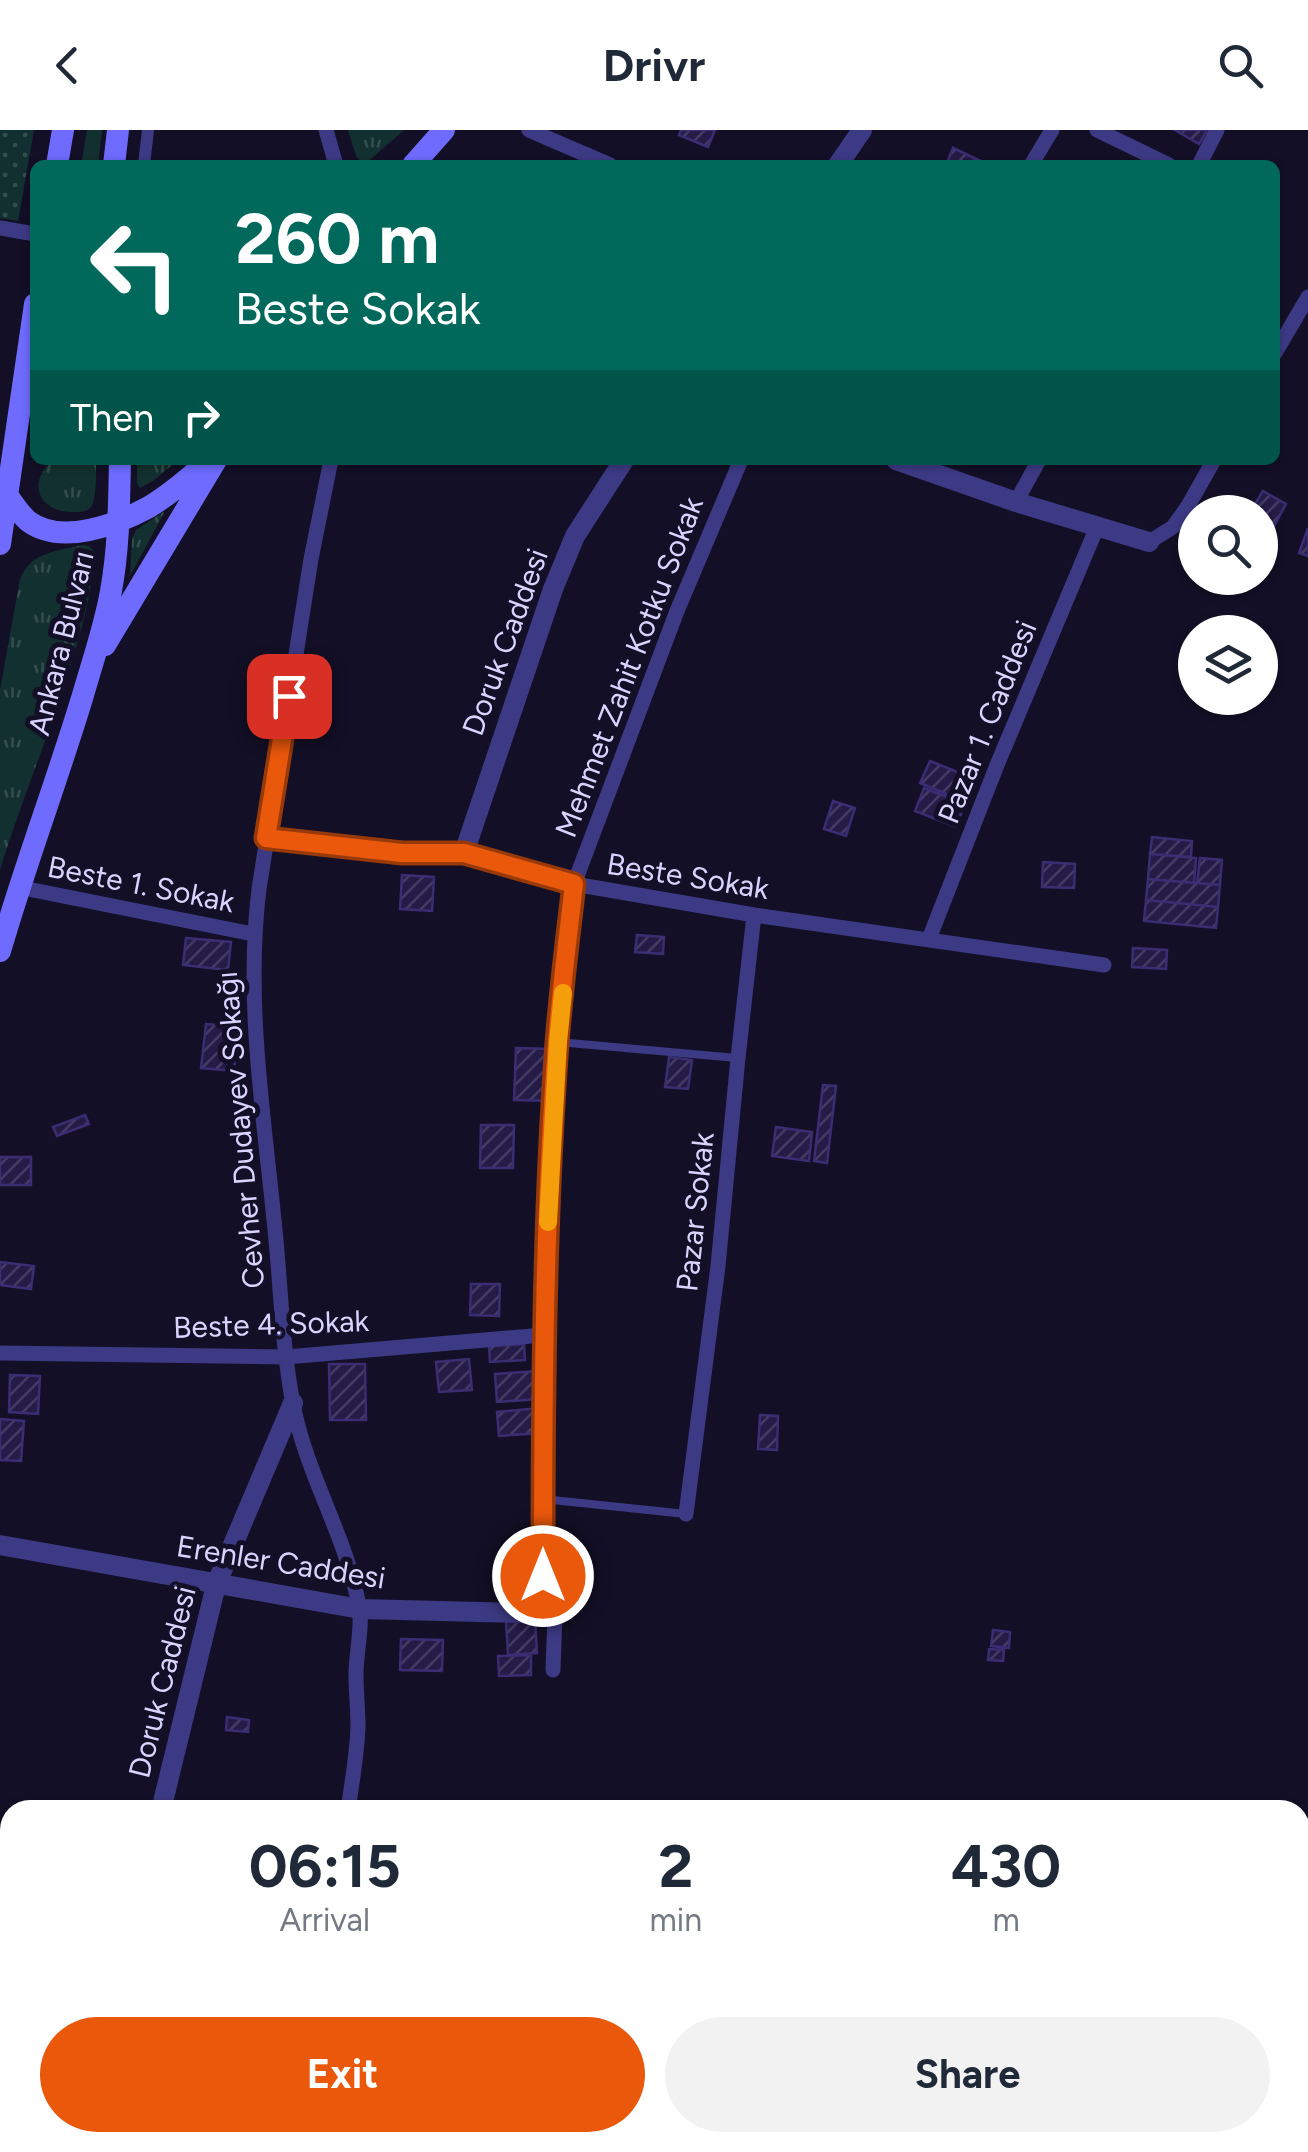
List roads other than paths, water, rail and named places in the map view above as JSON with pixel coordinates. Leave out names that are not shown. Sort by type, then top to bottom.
[{"type":"main road","points":[[58,160],[63,130]]},
{"type":"main road","points":[[115,160],[118,130]]},
{"type":"main road","points":[[418,160],[444,130]]},
{"type":"main road","points":[[0,544],[30,340]]},
{"type":"main road","points":[[8,496],[30,456]]},
{"type":"main road","name":"Ankara Bulvarı","points":[[0,951],[111,595],[120,465]]},
{"type":"main road","points":[[8,496],[26,520],[49,531],[79,532],[150,506],[205,465]]},
{"type":"main road","points":[[91,669],[209,465]]},
{"type":"street","points":[[145,160],[148,130]]},
{"type":"street","points":[[326,130],[335,160]]},
{"type":"street","points":[[530,130],[599,160]]},
{"type":"street","points":[[841,160],[862,130]]},
{"type":"street","points":[[1034,160],[1052,130]]},
{"type":"street","points":[[1097,130],[1159,160]]},
{"type":"street","points":[[1201,160],[1217,130]]},
{"type":"street","points":[[0,228],[30,233]]},
{"type":"street","points":[[1280,345],[1308,297]]},
{"type":"street","name":"Cevher Dudayev Sokağı","points":[[329,465],[253,934],[260,1106],[292,1403],[360,1610]]},
{"type":"street","name":"Doruk Caddesi","points":[[464,853],[553,589],[575,536],[621,465]]},
{"type":"street","name":"Mehmet Zahit Kotku Sokak","points":[[553,1670],[544,1499],[544,1335],[558,1042],[574,884],[677,611],[738,465]]},
{"type":"street","points":[[910,465],[1149,542],[1173,527],[1211,465]]},
{"type":"street","points":[[1016,502],[1036,465]]},
{"type":"street","name":"Pazar 1. Caddesi","points":[[929,939],[1096,526]]},
{"type":"street","name":"Beste Sokak","points":[[266,838],[402,853],[464,853],[574,884],[754,915],[1104,965]]},
{"type":"street","name":"Beste 1. Sokak","points":[[18,888],[253,934]]},
{"type":"street","name":"Pazar Sokak","points":[[686,1514],[718,1266],[754,915]]},
{"type":"street","name":"Beste 4. Sokak","points":[[0,1353],[286,1357],[544,1335]]},
{"type":"street","name":"Doruk Caddesi","points":[[164,1800],[216,1585],[292,1403]]},
{"type":"street","name":"Erenler Caddesi","points":[[0,1545],[360,1610],[549,1614]]},
{"type":"street","points":[[349,1800],[356,1752],[360,1610]]},
{"type":"lane","points":[[558,1042],[738,1058]]},
{"type":"lane","points":[[544,1499],[686,1514]]}]
